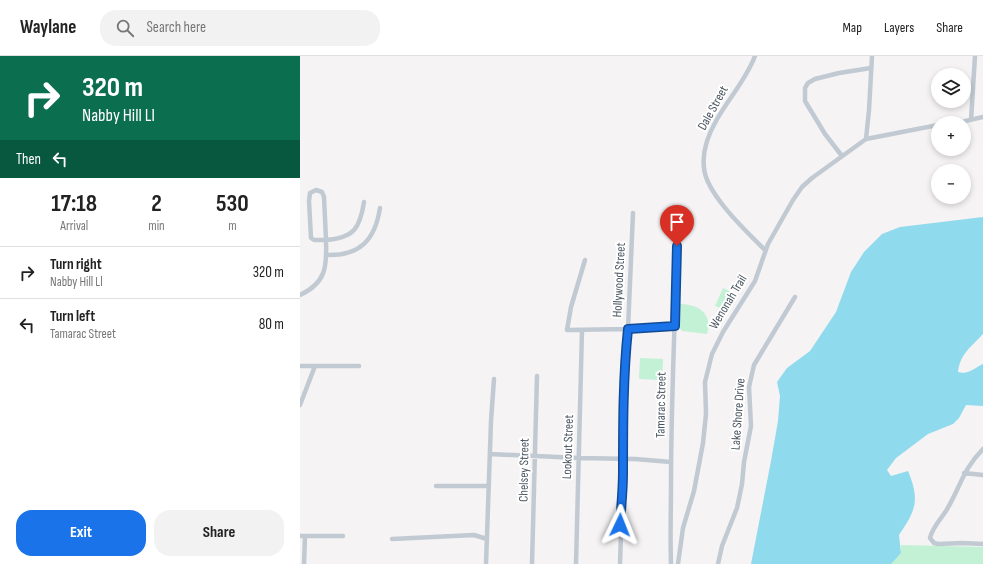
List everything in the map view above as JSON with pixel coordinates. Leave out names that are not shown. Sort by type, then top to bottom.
[{"type":"street","name":"Dale Street","points":[[755,56],[715,122],[709,135],[704,153],[704,169],[711,189],[742,227],[765,250]]},
{"type":"street","points":[[866,139],[872,56]]},
{"type":"street","points":[[975,56],[971,120],[983,117]]},
{"type":"street","points":[[842,156],[825,134],[805,101],[805,88],[808,83],[815,79],[838,73],[871,68]]},
{"type":"street","name":"Wenonah Trail","points":[[678,564],[682,528],[694,491],[703,443],[706,414],[705,382],[712,354],[723,332],[755,281],[765,250],[788,209],[802,187],[866,139],[931,127]]},
{"type":"street","points":[[300,295],[315,286],[321,280],[327,255],[326,240],[324,197],[320,191],[312,191],[309,201],[311,238],[314,240],[326,240],[344,238],[353,231],[360,221],[364,202]]},
{"type":"street","points":[[327,255],[336,256],[354,251],[368,241],[375,227],[380,208]]},
{"type":"street","name":"Hollywood Street","points":[[620,564],[624,365],[628,329],[633,213]]},
{"type":"street","name":"Tamarac Street","points":[[671,564],[671,419],[677,246]]},
{"type":"street","points":[[585,260],[571,307],[567,330],[628,329],[675,326]]},
{"type":"street","name":"Lake Shore Drive","points":[[718,564],[722,546],[737,508],[742,484],[744,462],[751,426],[749,387],[754,365],[795,297]]},
{"type":"street","name":"Lookout Street","points":[[576,564],[582,330]]},
{"type":"street","points":[[300,366],[359,366]]},
{"type":"street","points":[[300,406],[315,366]]},
{"type":"street","name":"Chelsey Street","points":[[532,564],[537,376]]},
{"type":"street","points":[[486,564],[494,379]]},
{"type":"street","points":[[983,449],[971,462],[964,473],[947,510],[932,532],[930,538],[931,541],[938,544],[983,544]]},
{"type":"street","points":[[490,454],[579,458],[622,458],[671,462]]},
{"type":"street","points":[[964,473],[983,474]]},
{"type":"street","points":[[436,486],[489,486]]},
{"type":"street","points":[[392,539],[474,535],[487,539]]},
{"type":"street","points":[[304,564],[302,536],[343,536]]},
{"type":"green space","points":[[723,288],[734,293],[726,310],[715,306]]},
{"type":"green space","points":[[679,304],[686,304],[698,308],[706,315],[708,320],[707,334],[682,331],[678,326]]},
{"type":"green space","points":[[640,358],[663,359],[662,380],[639,379]]},
{"type":"green space","points":[[901,545],[983,547],[983,564],[891,564],[901,553]]},
{"type":"water","points":[[983,217],[983,334],[964,355],[958,372],[965,373],[983,364],[983,406],[966,405],[959,418],[953,424],[928,434],[896,458],[887,470],[891,476],[908,471],[914,490],[915,497],[912,511],[899,535],[901,553],[891,564],[751,564],[778,421],[780,396],[777,382],[787,368],[810,351],[836,312],[851,272],[864,252],[882,234],[900,227]]},
{"type":"route","points":[[620,525],[623,474],[622,442],[624,365],[628,329],[675,326],[677,246]]}]
